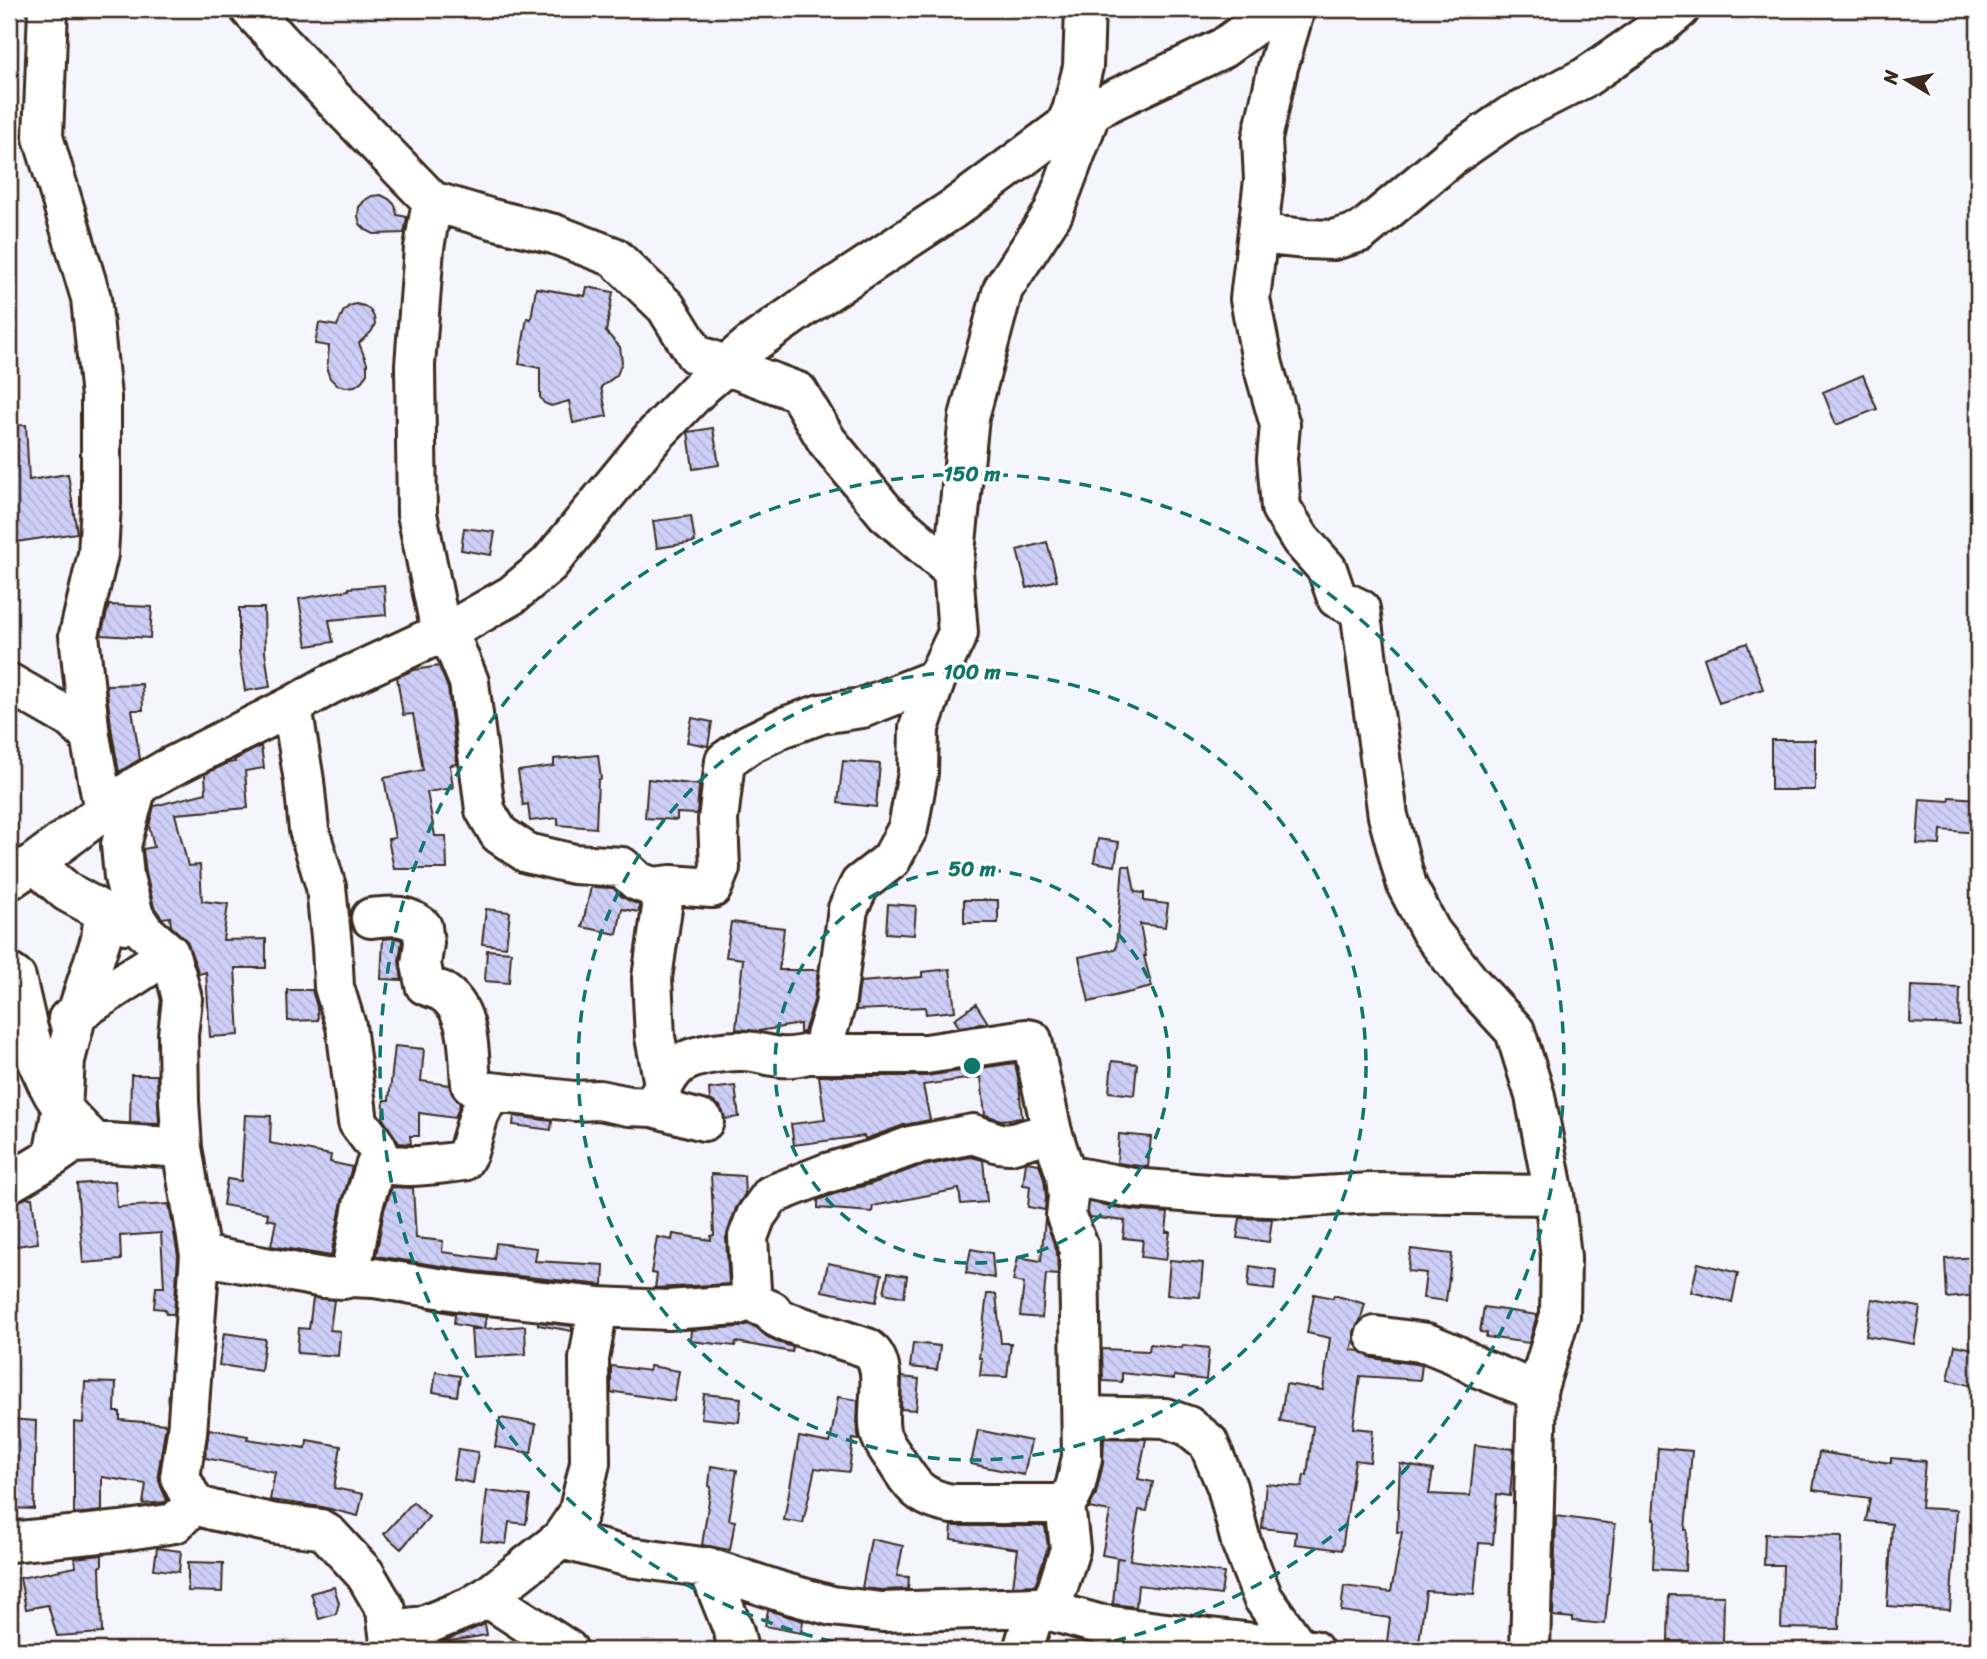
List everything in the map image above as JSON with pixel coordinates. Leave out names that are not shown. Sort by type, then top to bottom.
[{"type":"street","points":[[48,9],[43,137],[91,298],[101,397],[102,504],[97,554],[79,635],[90,736],[104,811]]},
{"type":"street","points":[[250,9],[432,201],[554,234],[614,257],[666,307],[695,354],[798,392],[827,441],[886,513],[953,571]]},
{"type":"street","points":[[1078,119],[1072,111],[1083,68],[1085,9]]},
{"type":"street","points":[[156,942],[67,892],[21,871],[137,786],[329,685],[463,623],[512,595],[550,564],[653,437],[702,386],[750,345],[953,209],[1078,119],[1223,48],[1277,9]]},
{"type":"street","points":[[1295,9],[1262,138],[1264,180],[1250,299],[1263,365],[1280,425],[1277,459],[1281,508],[1301,540],[1327,569],[1337,598],[1360,609],[1388,816],[1407,886],[1431,932],[1470,982],[1515,1031],[1535,1096],[1554,1195],[1561,1257],[1560,1315],[1537,1391],[1530,1650]]},
{"type":"street","points":[[1259,234],[1333,240],[1361,232],[1451,157],[1510,116],[1586,76],[1656,29],[1680,9]]},
{"type":"street","points":[[824,1054],[826,1035],[835,1006],[848,909],[860,884],[891,860],[908,828],[918,773],[919,728],[936,679],[958,633],[953,571],[969,417],[1003,289],[1053,213],[1078,119]]},
{"type":"street","points":[[432,201],[424,248],[415,365],[417,514],[441,632],[456,648],[468,682],[485,810],[499,834],[527,853],[574,864],[622,867],[637,881],[653,887],[671,885],[712,888],[720,868],[718,820],[725,761],[749,744],[784,727],[821,714],[862,708],[936,679]]},
{"type":"street","points":[[9,683],[70,718],[90,736]]},
{"type":"street","points":[[292,706],[309,830],[326,887],[334,987],[346,1026],[358,1122],[376,1146],[384,1164]]},
{"type":"street","points":[[137,786],[121,845],[124,877],[134,916],[156,942],[177,978],[182,999],[178,1035],[181,1148],[200,1255],[187,1433],[180,1477],[194,1504],[276,1524],[320,1529],[329,1535],[365,1574],[386,1610],[390,1640],[470,1607],[487,1597],[561,1539],[578,1514],[590,1463],[589,1359],[598,1307]]},
{"type":"street","points":[[653,887],[663,901],[652,978],[659,1096]]},
{"type":"street","points":[[53,1157],[62,1108],[65,1060],[77,1013],[102,939],[104,913]]},
{"type":"street","points":[[370,918],[396,916],[413,920],[422,927],[424,943],[421,964],[425,985],[442,992],[465,1020],[471,1084],[478,1090],[574,1101],[599,1100],[629,1106],[659,1096],[680,1065],[698,1057],[722,1052],[738,1050],[773,1058],[808,1054],[926,1054],[1032,1040],[1052,1132],[1066,1175],[1066,1216],[1079,1248],[1082,1458],[1076,1491],[1065,1504],[1070,1549],[1048,1609],[1036,1607],[882,1612],[832,1606],[708,1567],[629,1557],[561,1539]]},
{"type":"street","points":[[20,1052],[77,1013],[156,942]]},
{"type":"street","points":[[9,973],[16,978],[20,1052],[40,1072],[62,1108],[94,1142]]},
{"type":"street","points":[[350,1277],[366,1195],[375,1167],[384,1164],[430,1166],[463,1161],[478,1115],[491,1092]]},
{"type":"street","points":[[659,1096],[704,1121]]},
{"type":"street","points":[[200,1255],[324,1278],[374,1278],[470,1293],[598,1307],[668,1310],[738,1305],[747,1300],[751,1290],[748,1237],[756,1216],[771,1195],[827,1173],[876,1160],[911,1146],[973,1134],[1010,1144],[1052,1132]]},
{"type":"street","points":[[9,1183],[73,1143],[181,1148]]},
{"type":"street","points":[[1066,1175],[1133,1188],[1293,1198],[1370,1194],[1554,1195]]},
{"type":"street","points":[[747,1300],[772,1311],[784,1321],[867,1348],[875,1354],[880,1368],[881,1436],[912,1486],[933,1501],[951,1504],[1065,1504]]},
{"type":"street","points":[[1375,1336],[1426,1343],[1537,1391]]},
{"type":"street","points":[[1082,1416],[1165,1418],[1188,1426],[1208,1442],[1227,1487],[1241,1542],[1263,1598],[1306,1649]]},
{"type":"street","points":[[9,1542],[175,1523],[194,1504]]},
{"type":"street","points":[[708,1567],[734,1632],[738,1650]]},
{"type":"street","points":[[487,1597],[568,1650]]},
{"type":"street","points":[[1036,1607],[1098,1624],[1306,1649]]},
{"type":"street","points":[[1023,1650],[1036,1607]]},
{"type":"building","points":[[381,195],[395,205],[397,215],[407,217],[404,233],[374,234],[360,224],[359,207],[372,196]]},
{"type":"building","points":[[587,287],[613,292],[606,332],[620,347],[622,362],[617,375],[601,387],[607,416],[573,423],[569,401],[551,406],[544,403],[540,397],[540,368],[519,364],[527,318],[531,319],[536,288],[585,296]]},
{"type":"building","points":[[356,304],[370,310],[375,325],[359,343],[367,363],[367,373],[355,386],[346,387],[337,385],[330,378],[327,370],[329,346],[315,344],[319,323],[337,326],[343,312]]},
{"type":"building","points":[[1863,375],[1877,409],[1836,425],[1823,392]]},
{"type":"building","points":[[26,425],[29,480],[68,474],[77,533],[9,543],[9,426]]},
{"type":"building","points":[[713,428],[719,465],[693,469],[688,432]]},
{"type":"building","points":[[691,516],[695,542],[657,548],[653,521]]},
{"type":"building","points":[[464,528],[495,532],[491,555],[461,550]]},
{"type":"building","points":[[1047,542],[1057,580],[1027,588],[1017,550]]},
{"type":"building","points":[[384,585],[386,615],[329,620],[333,642],[307,646],[299,599],[349,588]]},
{"type":"building","points":[[109,605],[152,607],[150,638],[101,635]]},
{"type":"building","points":[[239,608],[264,608],[265,652],[270,687],[245,691],[239,652]]},
{"type":"building","points":[[1747,643],[1763,689],[1719,703],[1704,658]]},
{"type":"building","points":[[439,666],[448,688],[457,764],[450,765],[453,788],[427,792],[435,836],[446,836],[447,869],[394,869],[388,839],[395,838],[384,778],[423,770],[413,714],[403,715],[397,677],[414,670]]},
{"type":"building","points":[[142,684],[143,710],[132,710],[140,759],[119,772],[106,685]]},
{"type":"building","points":[[692,718],[712,722],[708,746],[687,742]]},
{"type":"building","points":[[1771,740],[1815,740],[1815,790],[1771,790]]},
{"type":"building","points":[[261,746],[264,768],[245,771],[248,808],[175,814],[188,866],[200,865],[202,901],[228,904],[223,940],[266,939],[266,968],[235,968],[239,1035],[210,1037],[206,972],[199,974],[187,941],[171,926],[170,917],[162,918],[154,907],[143,849],[154,847],[149,826],[154,806],[206,793],[205,774],[235,762],[234,760]]},
{"type":"building","points":[[598,755],[601,779],[598,780],[596,828],[558,825],[558,818],[530,821],[528,804],[523,805],[518,771],[554,766],[554,759]]},
{"type":"building","points":[[843,761],[880,764],[876,807],[838,803]]},
{"type":"building","points":[[648,779],[699,785],[697,814],[677,813],[677,820],[645,818]]},
{"type":"building","points":[[1950,797],[1978,799],[1978,833],[1941,830],[1940,845],[1917,844],[1920,799],[1949,801]]},
{"type":"building","points":[[1098,839],[1119,842],[1115,866],[1094,862]]},
{"type":"building","points":[[1123,866],[1130,866],[1135,892],[1144,893],[1144,901],[1168,904],[1165,927],[1140,924],[1152,987],[1089,1002],[1079,957],[1116,949]]},
{"type":"building","points":[[591,887],[613,888],[622,897],[639,905],[639,912],[622,909],[617,934],[582,927]]},
{"type":"building","points":[[964,900],[998,900],[998,923],[964,923]]},
{"type":"building","points":[[888,904],[916,906],[914,935],[886,933]]},
{"type":"building","points":[[486,909],[510,912],[506,947],[482,944]]},
{"type":"building","points":[[731,922],[784,928],[779,970],[818,970],[814,1001],[804,1032],[800,1033],[800,1024],[759,1031],[736,1029],[743,959],[726,957]]},
{"type":"building","points":[[383,939],[402,940],[399,961],[402,980],[381,979]]},
{"type":"building","points":[[487,950],[511,952],[509,983],[485,981]]},
{"type":"building","points":[[950,969],[955,1011],[926,1014],[925,1007],[856,1010],[860,982],[922,977],[922,972]]},
{"type":"building","points":[[1911,986],[1960,988],[1959,1025],[1910,1023]]},
{"type":"building","points":[[287,990],[312,990],[318,1020],[288,1021]]},
{"type":"building","points":[[976,1004],[988,1023],[959,1027],[954,1019]]},
{"type":"building","points":[[395,1046],[424,1049],[421,1081],[449,1085],[460,1104],[455,1118],[419,1113],[419,1136],[410,1136],[411,1144],[399,1143],[383,1119],[384,1100],[389,1100]]},
{"type":"building","points":[[1112,1061],[1137,1064],[1134,1095],[1109,1092]]},
{"type":"building","points":[[1015,1063],[1022,1118],[1001,1120],[985,1115],[981,1077],[923,1085],[930,1120],[904,1125],[865,1139],[864,1136],[794,1145],[791,1124],[825,1120],[819,1076],[926,1076]]},
{"type":"building","points":[[131,1075],[157,1075],[159,1124],[130,1123]]},
{"type":"building","points":[[735,1086],[739,1117],[725,1119],[720,1106],[710,1100],[709,1089]]},
{"type":"building","points":[[245,1115],[271,1116],[270,1143],[331,1155],[330,1162],[352,1167],[331,1256],[271,1246],[276,1221],[267,1219],[268,1213],[223,1205],[227,1179],[241,1181]]},
{"type":"building","points":[[514,1116],[552,1121],[551,1130],[513,1125]]},
{"type":"building","points":[[1119,1134],[1151,1137],[1148,1167],[1117,1163]]},
{"type":"building","points":[[971,1157],[983,1160],[987,1202],[961,1204],[959,1189],[873,1206],[872,1212],[818,1208],[818,1200],[834,1194],[917,1167]]},
{"type":"building","points":[[1026,1162],[1039,1164],[1044,1179],[1045,1210],[1028,1207],[1030,1186],[1023,1185]]},
{"type":"building","points":[[711,1174],[744,1176],[745,1194],[736,1208],[726,1238],[729,1284],[655,1288],[657,1274],[651,1273],[657,1237],[672,1240],[673,1234],[711,1240],[714,1235]]},
{"type":"building","points":[[115,1181],[117,1207],[169,1204],[178,1256],[174,1314],[166,1314],[165,1309],[154,1308],[156,1287],[164,1287],[161,1233],[120,1236],[121,1260],[83,1263],[77,1184]]},
{"type":"building","points":[[392,1187],[413,1188],[416,1238],[443,1241],[442,1252],[494,1259],[496,1243],[537,1248],[535,1261],[604,1265],[603,1285],[473,1271],[376,1256],[384,1210]]},
{"type":"building","points":[[32,1198],[38,1243],[9,1247],[9,1205]]},
{"type":"building","points":[[1089,1202],[1131,1210],[1168,1213],[1166,1232],[1170,1232],[1166,1260],[1141,1257],[1143,1240],[1123,1238],[1125,1221],[1090,1217]]},
{"type":"building","points":[[1045,1218],[1057,1252],[1058,1275],[1046,1274],[1042,1318],[1020,1316],[1024,1283],[1013,1281],[1018,1257],[1041,1261]]},
{"type":"building","points":[[1240,1218],[1272,1219],[1269,1242],[1237,1238]]},
{"type":"building","points":[[971,1249],[992,1253],[994,1278],[966,1273]]},
{"type":"building","points":[[1411,1249],[1452,1254],[1446,1301],[1423,1298],[1426,1273],[1408,1271]]},
{"type":"building","points":[[1978,1257],[1978,1295],[1947,1298],[1945,1259]]},
{"type":"building","points":[[1170,1260],[1203,1263],[1200,1297],[1167,1295]]},
{"type":"building","points":[[828,1263],[882,1274],[876,1302],[822,1291]]},
{"type":"building","points":[[1698,1263],[1738,1273],[1732,1302],[1691,1292]]},
{"type":"building","points":[[1250,1266],[1276,1270],[1274,1290],[1248,1287]]},
{"type":"building","points":[[888,1273],[907,1276],[904,1297],[884,1293]]},
{"type":"building","points":[[987,1294],[996,1294],[1001,1343],[1011,1343],[1007,1377],[980,1376],[982,1358],[979,1358]]},
{"type":"building","points":[[1314,1294],[1333,1298],[1334,1295],[1365,1304],[1354,1332],[1351,1350],[1360,1351],[1372,1358],[1422,1365],[1420,1380],[1360,1376],[1353,1428],[1373,1430],[1370,1462],[1355,1460],[1342,1550],[1295,1544],[1296,1532],[1262,1528],[1266,1484],[1302,1487],[1304,1475],[1307,1475],[1313,1426],[1280,1421],[1286,1384],[1323,1390],[1330,1338],[1307,1333]]},
{"type":"building","points":[[313,1298],[334,1300],[330,1330],[340,1331],[338,1356],[297,1353],[299,1328],[309,1329]]},
{"type":"building","points":[[1872,1299],[1920,1307],[1914,1344],[1866,1336]]},
{"type":"building","points":[[1484,1307],[1537,1315],[1529,1343],[1486,1337],[1487,1333],[1480,1332]]},
{"type":"building","points":[[425,1308],[486,1317],[484,1329],[525,1326],[526,1354],[473,1357],[471,1329],[482,1329],[454,1324],[455,1314]]},
{"type":"building","points":[[538,1322],[572,1326],[572,1331],[538,1325]]},
{"type":"building","points":[[748,1324],[774,1341],[793,1347],[792,1352],[736,1342],[735,1346],[690,1341],[691,1330],[740,1327]]},
{"type":"building","points":[[224,1333],[265,1339],[261,1371],[219,1365]]},
{"type":"building","points":[[913,1343],[940,1346],[937,1370],[910,1367]]},
{"type":"building","points":[[1150,1344],[1209,1348],[1206,1380],[1122,1373],[1122,1382],[1103,1381],[1102,1349],[1149,1351]]},
{"type":"building","points":[[1955,1345],[1978,1350],[1978,1387],[1948,1380]]},
{"type":"building","points":[[611,1366],[649,1371],[650,1366],[679,1371],[674,1401],[611,1393]]},
{"type":"building","points":[[436,1372],[460,1376],[457,1396],[433,1392]]},
{"type":"building","points":[[902,1377],[919,1379],[916,1410],[901,1409]]},
{"type":"building","points":[[85,1382],[116,1383],[115,1412],[120,1412],[120,1420],[166,1424],[158,1474],[167,1500],[165,1502],[143,1504],[146,1484],[102,1477],[102,1511],[74,1514],[74,1422],[83,1423]]},
{"type":"building","points":[[704,1394],[741,1398],[739,1422],[701,1418]]},
{"type":"building","points":[[838,1397],[858,1400],[859,1440],[853,1439],[849,1472],[815,1468],[803,1523],[784,1520],[799,1437],[830,1443]]},
{"type":"building","points":[[500,1418],[536,1424],[531,1453],[495,1447]]},
{"type":"building","points":[[9,1419],[36,1421],[34,1509],[9,1508]]},
{"type":"building","points":[[209,1429],[248,1436],[247,1439],[306,1448],[307,1440],[341,1446],[334,1488],[363,1494],[358,1516],[322,1507],[270,1500],[275,1472],[205,1458]]},
{"type":"building","points":[[978,1430],[1031,1441],[1024,1475],[971,1464]]},
{"type":"building","points":[[1104,1438],[1146,1439],[1138,1479],[1153,1482],[1147,1511],[1139,1510],[1130,1560],[1224,1573],[1221,1595],[1138,1585],[1136,1607],[1113,1604],[1117,1558],[1124,1559],[1102,1555],[1110,1512],[1089,1508],[1096,1494],[1103,1464]]},
{"type":"building","points":[[1475,1445],[1514,1449],[1510,1496],[1497,1494],[1493,1544],[1479,1543],[1474,1594],[1426,1591],[1418,1650],[1386,1650],[1390,1618],[1341,1611],[1344,1586],[1391,1592],[1402,1532],[1397,1532],[1400,1464],[1433,1470],[1429,1494],[1470,1496]]},
{"type":"building","points":[[1658,1448],[1692,1451],[1685,1530],[1685,1571],[1653,1569]]},
{"type":"building","points":[[458,1449],[478,1452],[473,1483],[453,1479]]},
{"type":"building","points":[[1819,1452],[1891,1463],[1891,1458],[1925,1461],[1921,1508],[1957,1510],[1950,1610],[1887,1606],[1892,1524],[1866,1521],[1870,1498],[1813,1490]]},
{"type":"building","points":[[711,1466],[737,1470],[729,1520],[735,1521],[730,1550],[702,1545],[711,1487]]},
{"type":"building","points":[[487,1491],[530,1496],[526,1524],[509,1522],[506,1544],[481,1541]]},
{"type":"building","points":[[413,1502],[429,1517],[401,1549],[384,1534]]},
{"type":"building","points":[[1556,1516],[1615,1524],[1605,1624],[1553,1616]]},
{"type":"building","points":[[952,1526],[1045,1526],[1048,1547],[1035,1585],[1013,1586],[1018,1549],[951,1539]]},
{"type":"building","points":[[1765,1534],[1842,1536],[1839,1629],[1781,1628],[1783,1565],[1764,1565]]},
{"type":"building","points":[[871,1539],[903,1546],[897,1576],[909,1577],[908,1589],[862,1588]]},
{"type":"building","points":[[157,1548],[181,1551],[179,1572],[154,1569]]},
{"type":"building","points":[[102,1555],[102,1633],[57,1636],[48,1605],[26,1609],[20,1578],[76,1567],[75,1558]]},
{"type":"building","points":[[188,1562],[223,1563],[222,1592],[188,1591]]},
{"type":"building","points":[[334,1587],[339,1603],[336,1614],[319,1619],[311,1593]]},
{"type":"building","points":[[1669,1595],[1724,1596],[1723,1642],[1668,1641]]},
{"type":"building","points":[[768,1610],[803,1621],[801,1633],[765,1626]]},
{"type":"building","points":[[485,1624],[487,1635],[439,1643],[478,1627]]}]
